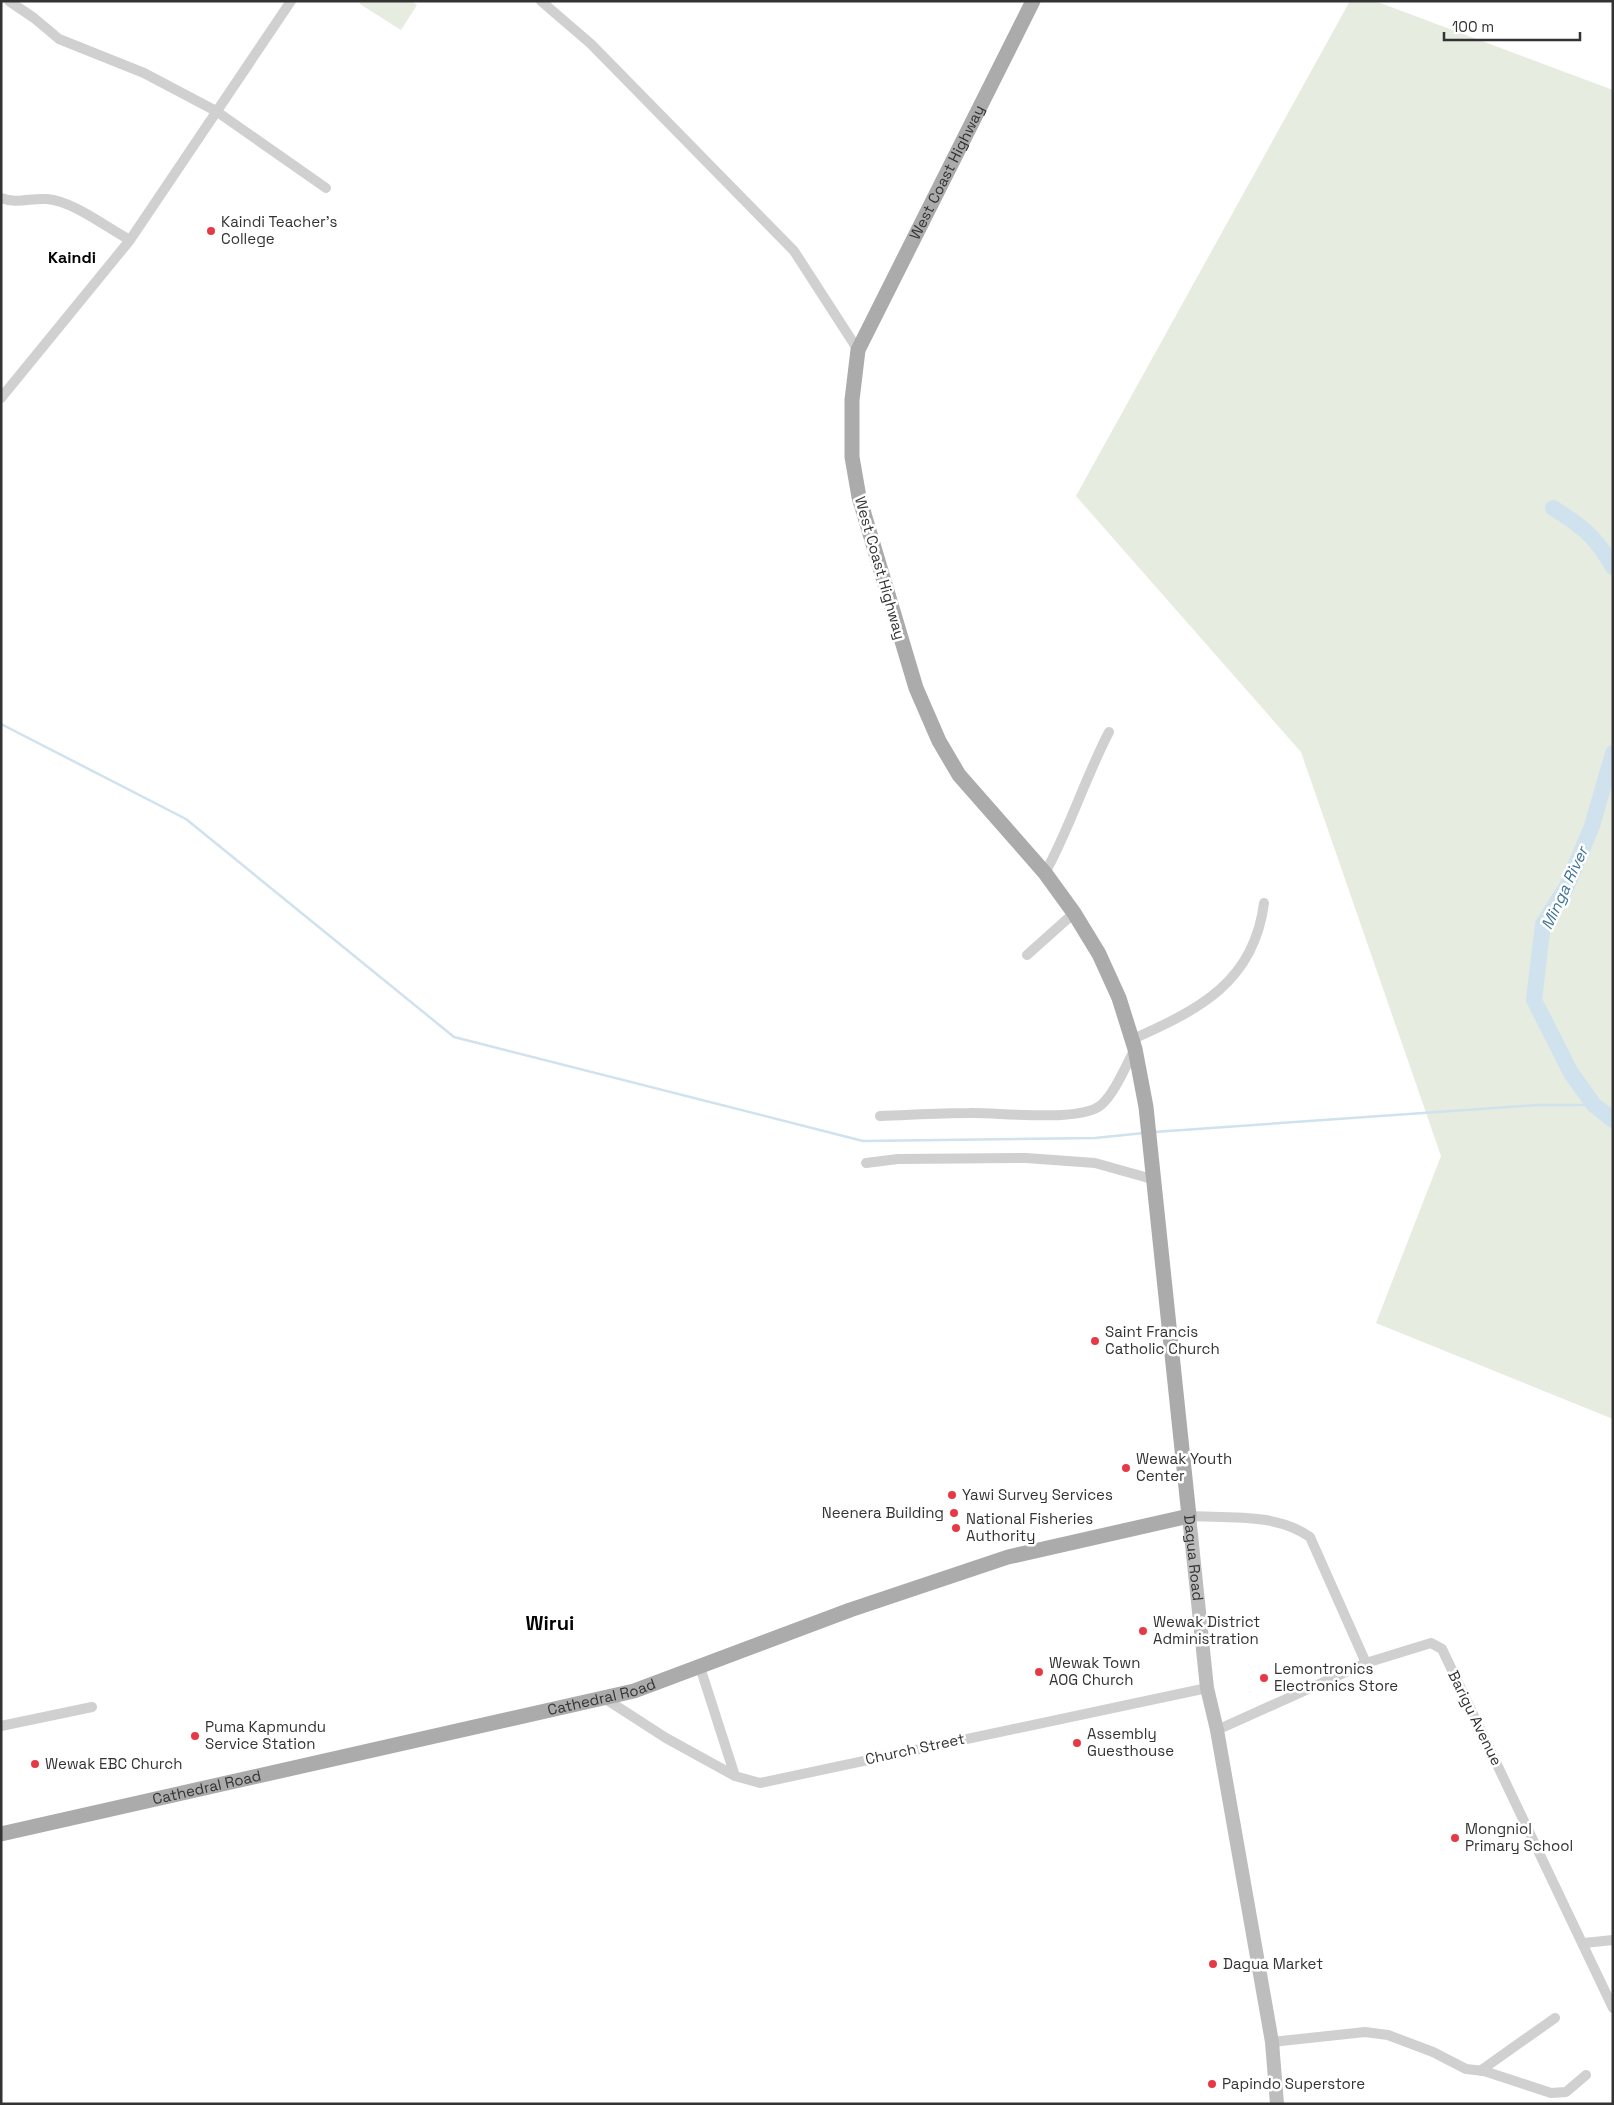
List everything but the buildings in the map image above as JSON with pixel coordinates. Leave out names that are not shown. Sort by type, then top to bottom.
[{"type":"main road","name":"West Coast Highway","points":[[1033,1],[858,350],[852,400],[852,457],[859,497],[916,688],[939,740],[959,775],[1046,873],[1074,913],[1099,954],[1119,998],[1142,1077],[1151,1158]]},
{"type":"main road","name":"Dagua Road","points":[[1151,1158],[1189,1516]]},
{"type":"main road","name":"Cathedral Road","points":[[1,1834],[634,1691],[850,1610],[1008,1557],[1189,1516]]},
{"type":"street","points":[[8,1],[34,18],[59,39],[144,73],[216,110],[326,188]]},
{"type":"street","points":[[1,398],[130,240],[291,1]]},
{"type":"street","points":[[541,1],[591,44],[794,251],[858,350]]},
{"type":"street","points":[[1,198],[13,202],[48,199],[77,209],[130,240]]},
{"type":"street","points":[[1046,873],[1063,841],[1090,769],[1108,732]]},
{"type":"street","points":[[880,1116],[971,1113],[1039,1116],[1088,1111],[1101,1105],[1119,1079],[1133,1044],[1216,995],[1239,970],[1262,924],[1264,903]]},
{"type":"street","points":[[1027,955],[1074,913]]},
{"type":"street","points":[[866,1163],[898,1159],[1026,1158],[1095,1164],[1152,1179]]},
{"type":"street","points":[[1189,1516],[1274,1521],[1296,1527],[1310,1537],[1366,1663]]},
{"type":"street","name":"Dagua Road","points":[[1189,1516],[1207,1688],[1217,1730],[1272,2042],[1277,2104]]},
{"type":"street","name":"Barigu Avenue","points":[[1217,1730],[1366,1663],[1430,1643],[1442,1650],[1584,1943],[1613,2008]]},
{"type":"street","points":[[700,1667],[735,1776]]},
{"type":"street","name":"Church Street","points":[[604,1698],[666,1738],[735,1776],[760,1783],[1207,1688]]},
{"type":"street","points":[[1,1726],[92,1707]]},
{"type":"street","points":[[1584,1943],[1613,1940]]},
{"type":"street","points":[[1480,2071],[1555,2018]]},
{"type":"street","points":[[1272,2042],[1365,2032],[1388,2035],[1466,2069],[1480,2071],[1551,2093],[1566,2092],[1586,2075]]},
{"type":"shaded area","points":[[361,1],[411,1],[417,5],[401,30],[360,4]]},
{"type":"shaded area","points":[[1350,1],[1375,1],[1613,90],[1613,1419],[1376,1323],[1441,1156],[1301,752],[1076,496]]},
{"type":"waterway","name":"Minga River","points":[[1553,508],[1587,533],[1601,548],[1613,567]]},
{"type":"waterway","points":[[1,724],[186,819],[454,1037],[863,1141],[1095,1138],[1144,1133]]},
{"type":"waterway","name":"Minga River","points":[[1613,753],[1592,826],[1566,888],[1543,924],[1534,1000],[1571,1073],[1594,1105],[1613,1120]]},
{"type":"waterway","points":[[1154,1132],[1537,1105],[1594,1105]]},
{"type":"place","name":"Kaindi Teacher's College","points":[[211,231]]},
{"type":"place","name":"Saint Francis Catholic Church","points":[[1095,1341]]},
{"type":"place","name":"Wewak Youth Center","points":[[1126,1468]]},
{"type":"place","name":"Yawi Survey Services","points":[[952,1495]]},
{"type":"place","name":"Neenera Building","points":[[954,1513]]},
{"type":"place","name":"National Fisheries Authority","points":[[956,1528]]},
{"type":"place","name":"Wewak District Administration","points":[[1143,1631]]},
{"type":"place","name":"Wewak Town AOG Church","points":[[1039,1672]]},
{"type":"place","name":"Lemontronics Electronics Store","points":[[1264,1678]]},
{"type":"place","name":"Puma Kapmundu Service Station","points":[[195,1736]]},
{"type":"place","name":"Assembly Guesthouse","points":[[1077,1743]]},
{"type":"place","name":"Wewak EBC Church","points":[[35,1764]]},
{"type":"place","name":"Mongniol Primary School","points":[[1455,1838]]},
{"type":"place","name":"Dagua Market","points":[[1213,1964]]},
{"type":"place","name":"Papindo Superstore","points":[[1212,2084]]},
{"type":"district","name":"Kaindi","points":[[72,257]]},
{"type":"district","name":"Wirui","points":[[550,1623]]}]
